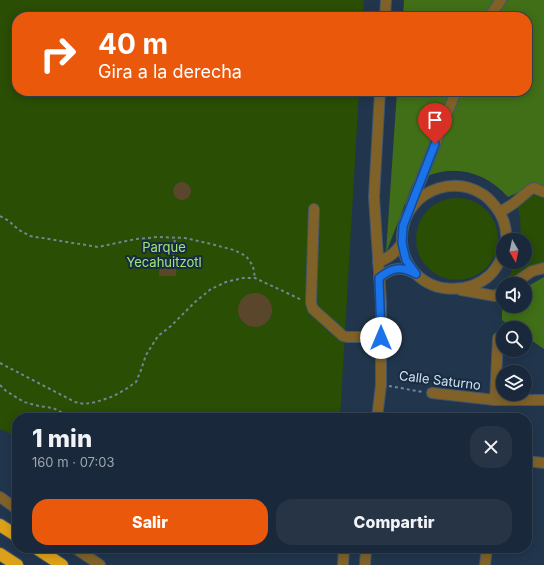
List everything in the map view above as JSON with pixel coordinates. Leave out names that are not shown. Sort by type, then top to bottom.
[{"type":"highway","points":[[0,525],[12,533]]},
{"type":"highway","points":[[44,553],[62,565]]},
{"type":"highway","points":[[0,554],[16,565]]},
{"type":"street","points":[[385,12],[386,0]]},
{"type":"street","points":[[493,12],[501,0]]},
{"type":"street","points":[[378,413],[381,385],[381,338],[374,198],[380,96]]},
{"type":"street","points":[[416,274],[406,260],[402,243],[403,226],[454,96]]},
{"type":"street","points":[[409,210],[419,198],[432,190],[447,186],[463,186],[478,191],[490,200],[500,212],[505,225],[506,233]]},
{"type":"street","points":[[500,212],[513,204],[531,189],[534,188],[544,192]]},
{"type":"street","points":[[314,209],[311,304],[313,309],[343,336],[381,338]]},
{"type":"street","points":[[378,262],[396,252],[402,243]]},
{"type":"street","points":[[455,289],[468,287],[480,282],[491,274],[496,267]]},
{"type":"street","points":[[523,277],[532,271],[544,268]]},
{"type":"street","points":[[379,278],[385,272],[397,269],[409,270],[441,288],[496,295]]},
{"type":"street","points":[[495,400],[497,357]]},
{"type":"street","name":"Calle Saturno","points":[[432,393],[495,400],[544,400]]},
{"type":"street","points":[[532,462],[544,463]]},
{"type":"street","points":[[0,497],[12,505]]},
{"type":"street","points":[[82,553],[100,565]]},
{"type":"street","points":[[343,565],[344,553]]},
{"type":"street","points":[[365,565],[366,553]]},
{"type":"street","points":[[485,565],[486,553]]},
{"type":"path","points":[[0,216],[30,236],[98,247],[136,239],[158,237],[185,238],[234,250],[246,256],[253,266],[255,278]]},
{"type":"path","points":[[173,261],[175,238]]},
{"type":"path","points":[[0,363],[75,402],[84,404],[96,402],[126,390],[136,382],[146,355],[158,336],[171,326],[194,302],[211,289],[226,282],[243,278],[255,278],[311,304]]},
{"type":"path","points":[[0,385],[6,391],[24,402],[54,408],[63,413]]},
{"type":"path","name":"Calle Saturno","points":[[381,385],[432,393]]},
{"type":"green space","name":"Parque Yecahuitzotl","points":[[0,0],[364,0],[363,12],[12,12],[12,96],[359,96],[340,413],[12,413],[12,434],[0,429]]},
{"type":"green space","points":[[404,0],[544,0],[544,188],[535,185],[508,197],[490,182],[471,173],[450,171],[438,172],[427,176],[413,183],[386,253],[397,96],[532,96],[532,12],[403,12]]},
{"type":"green space","points":[[543,191],[544,192],[544,269],[531,277],[508,277],[513,269],[532,269],[532,233],[521,233],[520,217],[517,203]]},
{"type":"green space","points":[[449,198],[465,198],[480,205],[491,216],[498,233],[496,233],[496,252],[491,262],[480,273],[465,280],[449,280],[434,273],[423,262],[416,247],[416,231],[423,216],[434,205]]},
{"type":"green space","points":[[544,277],[544,349],[532,341],[532,321],[502,320],[502,313],[532,313],[532,284]]},
{"type":"building","points":[[178,182],[186,182],[191,187],[189,198],[186,200],[178,200],[173,195],[173,187]]},
{"type":"building","points":[[160,260],[177,261],[176,276],[159,276]]},
{"type":"building","points":[[255,293],[267,298],[272,310],[267,322],[255,327],[243,322],[238,310],[243,298]]},
{"type":"route","points":[[381,338],[379,278],[385,272],[401,268],[416,274],[406,260],[402,243],[403,226],[435,144]]}]
